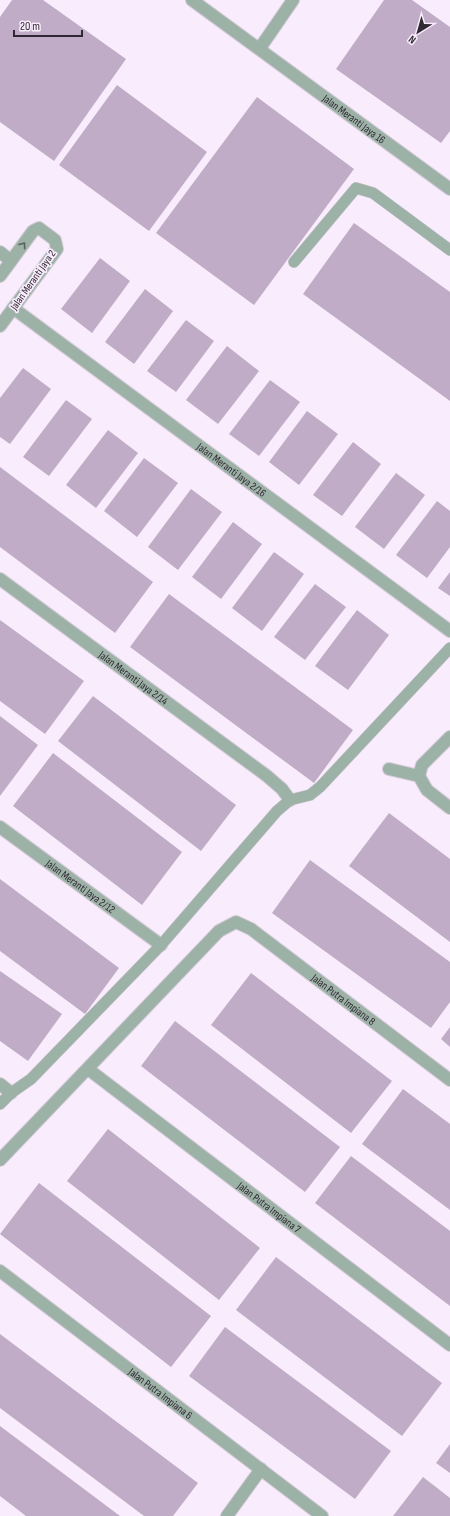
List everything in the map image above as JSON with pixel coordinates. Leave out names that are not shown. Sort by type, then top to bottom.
[{"type":"street","name":"Jalan Meranti Jaya 16","points":[[192,0],[260,48],[450,189]]},
{"type":"street","points":[[260,48],[293,0]]},
{"type":"street","name":"Jalan Meranti Jaya 2","points":[[0,276],[33,231],[40,228],[55,240],[57,249],[0,326]]},
{"type":"street","points":[[0,252],[11,261]]},
{"type":"street","name":"Jalan Meranti Jaya 2/16","points":[[13,308],[450,631]]},
{"type":"street","name":"Jalan Meranti Jaya 2/14","points":[[0,579],[267,776],[290,800]]},
{"type":"street","points":[[450,737],[422,765],[419,776],[427,790],[450,808]]},
{"type":"street","points":[[389,769],[419,776]]},
{"type":"street","name":"Jalan Meranti Jaya 2/12","points":[[0,827],[161,945]]},
{"type":"street","name":"Jalan Putra Impiana 8","points":[[88,1069],[219,932],[236,922],[251,929],[450,1080]]},
{"type":"street","points":[[0,1160],[88,1069]]},
{"type":"street","name":"Jalan Putra Impiana 7","points":[[88,1069],[450,1345]]},
{"type":"street","points":[[0,1084],[11,1093]]},
{"type":"street","name":"Jalan Putra Impiana 6","points":[[0,1271],[322,1516]]},
{"type":"street","points":[[227,1516],[261,1469]]},
{"type":"lane","points":[[294,262],[356,188],[373,193],[450,250]]},
{"type":"lane","points":[[0,1104],[11,1093],[31,1079],[161,945],[276,811],[290,800],[310,795],[320,787],[450,648]]},
{"type":"building","points":[[12,0],[43,0],[126,59],[54,161],[0,122],[0,17]]},
{"type":"building","points":[[384,0],[412,0],[450,27],[450,131],[441,143],[336,69]]},
{"type":"building","points":[[117,85],[207,152],[149,231],[59,165]]},
{"type":"building","points":[[257,97],[354,169],[254,305],[156,233]]},
{"type":"building","points":[[354,223],[450,292],[450,401],[303,294]]},
{"type":"building","points":[[100,258],[130,281],[92,333],[61,309]]},
{"type":"building","points":[[145,289],[173,311],[134,364],[105,342]]},
{"type":"building","points":[[186,320],[214,341],[176,392],[147,371]]},
{"type":"building","points":[[227,346],[259,371],[218,424],[186,400]]},
{"type":"building","points":[[23,368],[51,389],[10,444],[0,437],[0,398]]},
{"type":"building","points":[[270,380],[300,402],[259,456],[229,434]]},
{"type":"building","points":[[66,400],[92,419],[49,476],[23,457]]},
{"type":"building","points":[[307,411],[338,434],[299,485],[269,462]]},
{"type":"building","points":[[108,430],[138,453],[96,508],[66,485]]},
{"type":"building","points":[[353,442],[381,464],[342,516],[313,495]]},
{"type":"building","points":[[144,458],[178,483],[137,537],[104,511]]},
{"type":"building","points":[[0,467],[153,582],[115,633],[0,547]]},
{"type":"building","points":[[396,473],[425,495],[384,549],[355,527]]},
{"type":"building","points":[[191,489],[222,512],[178,570],[148,547]]},
{"type":"building","points":[[437,501],[450,511],[450,547],[427,578],[396,555]]},
{"type":"building","points":[[233,522],[262,544],[221,599],[192,577]]},
{"type":"building","points":[[274,552],[304,574],[262,631],[232,608]]},
{"type":"building","points":[[450,572],[450,596],[438,588]]},
{"type":"building","points":[[315,584],[346,607],[305,660],[274,637]]},
{"type":"building","points":[[169,594],[353,730],[314,783],[130,647]]},
{"type":"building","points":[[357,610],[389,635],[348,690],[315,666]]},
{"type":"building","points":[[0,620],[84,681],[45,734],[0,701]]},
{"type":"building","points":[[93,696],[236,805],[201,851],[58,741]]},
{"type":"building","points":[[0,716],[38,745],[0,796]]},
{"type":"building","points":[[53,753],[182,852],[142,905],[13,806]]},
{"type":"building","points":[[389,813],[450,859],[450,942],[349,866]]},
{"type":"building","points":[[310,860],[450,962],[450,1002],[431,1028],[272,913]]},
{"type":"building","points":[[0,879],[119,968],[85,1014],[0,951]]},
{"type":"building","points":[[0,971],[62,1014],[28,1061],[0,1041]]},
{"type":"building","points":[[251,973],[392,1081],[351,1133],[211,1025]]},
{"type":"building","points":[[175,1021],[340,1147],[305,1192],[141,1066]]},
{"type":"building","points":[[450,1027],[450,1047],[441,1039]]},
{"type":"building","points":[[403,1089],[450,1124],[450,1210],[362,1144]]},
{"type":"building","points":[[108,1129],[260,1248],[219,1300],[67,1181]]},
{"type":"building","points":[[351,1156],[450,1231],[450,1306],[315,1203]]},
{"type":"building","points":[[39,1183],[211,1316],[171,1367],[0,1234]]},
{"type":"building","points":[[276,1257],[442,1383],[402,1436],[236,1310]]},
{"type":"building","points":[[225,1327],[391,1451],[355,1499],[189,1376]]},
{"type":"building","points":[[0,1334],[198,1483],[173,1516],[144,1516],[0,1408]]},
{"type":"building","points":[[0,1426],[120,1516],[26,1516],[0,1496]]},
{"type":"building","points":[[450,1444],[450,1473],[436,1463]]},
{"type":"building","points":[[423,1477],[450,1498],[450,1516],[393,1516]]}]
